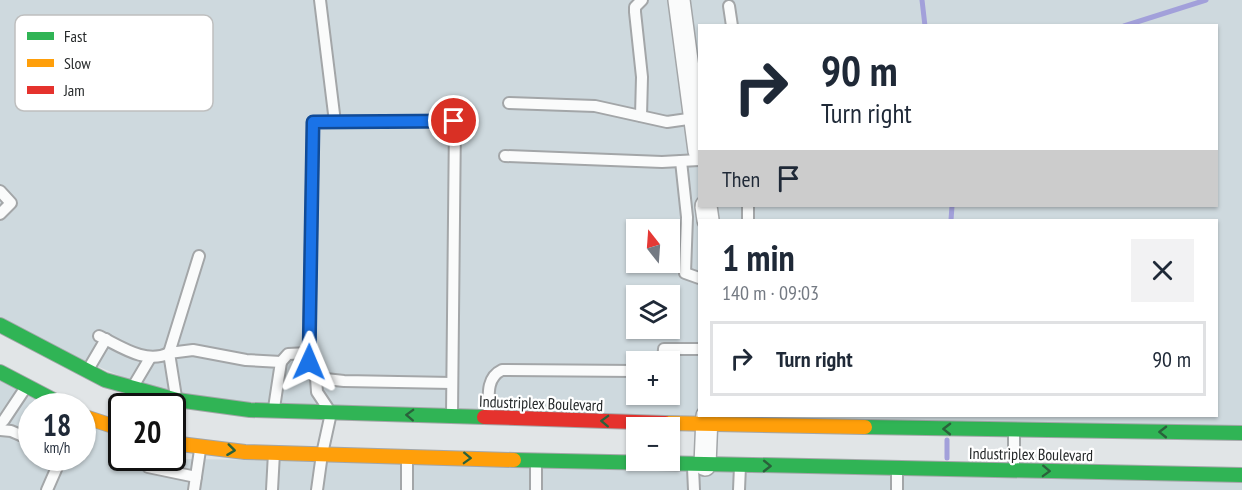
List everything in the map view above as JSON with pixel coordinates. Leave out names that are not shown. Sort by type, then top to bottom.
[{"type":"street","points":[[679,0],[693,61],[695,153]]},
{"type":"street","name":"Industriplex Boulevard","points":[[1,327],[105,380],[151,393]]},
{"type":"street","points":[[0,372],[39,393]]},
{"type":"street","name":"Industriplex Boulevard","points":[[186,401],[250,410],[489,418],[973,422],[1014,431],[1196,428],[1242,433]]},
{"type":"street","points":[[699,465],[707,420]]},
{"type":"street","name":"Industriplex Boulevard","points":[[186,445],[245,452],[406,457],[1014,470],[1120,477],[1242,475]]},
{"type":"lane","points":[[320,0],[335,122]]},
{"type":"lane","points":[[641,116],[642,77],[635,7],[642,0]]},
{"type":"lane","points":[[729,6],[732,24]]},
{"type":"lane","points":[[510,103],[595,106],[667,122],[695,118]]},
{"type":"lane","points":[[317,490],[331,413],[317,392],[316,378],[309,362],[313,122],[454,121],[452,416]]},
{"type":"lane","points":[[505,156],[695,153],[687,217],[685,273],[698,278]]},
{"type":"lane","points":[[0,191],[11,203],[0,214]]},
{"type":"lane","points":[[176,393],[169,353],[199,256]]},
{"type":"lane","points":[[87,371],[102,338],[150,358],[161,357],[169,353],[193,351],[246,360],[281,362]]},
{"type":"lane","points":[[664,351],[664,349],[698,350]]},
{"type":"lane","points":[[274,411],[281,362],[288,354],[309,353]]},
{"type":"lane","points":[[132,388],[150,358]]},
{"type":"lane","points":[[489,418],[491,380],[494,374],[502,370],[626,371]]},
{"type":"lane","points":[[316,378],[344,381],[452,383]]},
{"type":"lane","points":[[0,424],[27,387]]},
{"type":"lane","points":[[0,430],[18,435]]},
{"type":"lane","points":[[1014,431],[1014,470]]},
{"type":"lane","points":[[194,490],[201,447]]},
{"type":"lane","points":[[272,490],[274,453]]},
{"type":"lane","points":[[406,457],[407,490]]},
{"type":"lane","points":[[536,460],[536,490]]},
{"type":"lane","points":[[694,490],[699,465]]},
{"type":"lane","points":[[739,490],[740,465]]},
{"type":"lane","points":[[897,468],[897,490]]},
{"type":"lane","points":[[47,490],[55,471]]},
{"type":"lane","points":[[167,471],[196,477]]},
{"type":"shaded area","points":[[0,0],[1242,0],[1242,433],[726,417],[1218,417],[1218,219],[698,219],[698,416],[186,400],[186,393],[160,393],[0,325]]},
{"type":"shaded area","points":[[0,373],[39,393],[18,393],[18,471],[96,471],[96,420],[108,425],[108,471],[186,471],[186,459],[626,466],[626,471],[680,471],[680,466],[1242,475],[1242,490],[0,490]]},
{"type":"waterway","points":[[922,0],[925,24]]},
{"type":"waterway","points":[[1130,24],[1206,0]]},
{"type":"waterway","points":[[951,219],[952,207]]},
{"type":"waterway","points":[[947,440],[947,458]]},
{"type":"traffic: fast","points":[[0,325],[105,380],[177,400],[250,410],[484,417]]},
{"type":"traffic: fast","points":[[0,372],[40,393]]},
{"type":"traffic: fast","points":[[865,427],[1242,433]]},
{"type":"traffic: fast","points":[[514,460],[1242,475]]},
{"type":"traffic: slow","points":[[96,421],[108,424]]},
{"type":"traffic: slow","points":[[680,423],[865,427]]},
{"type":"traffic: slow","points":[[186,445],[245,452],[514,460]]},
{"type":"traffic: jam","points":[[484,417],[626,422]]},
{"type":"route","points":[[309,362],[313,122],[454,121]]}]
